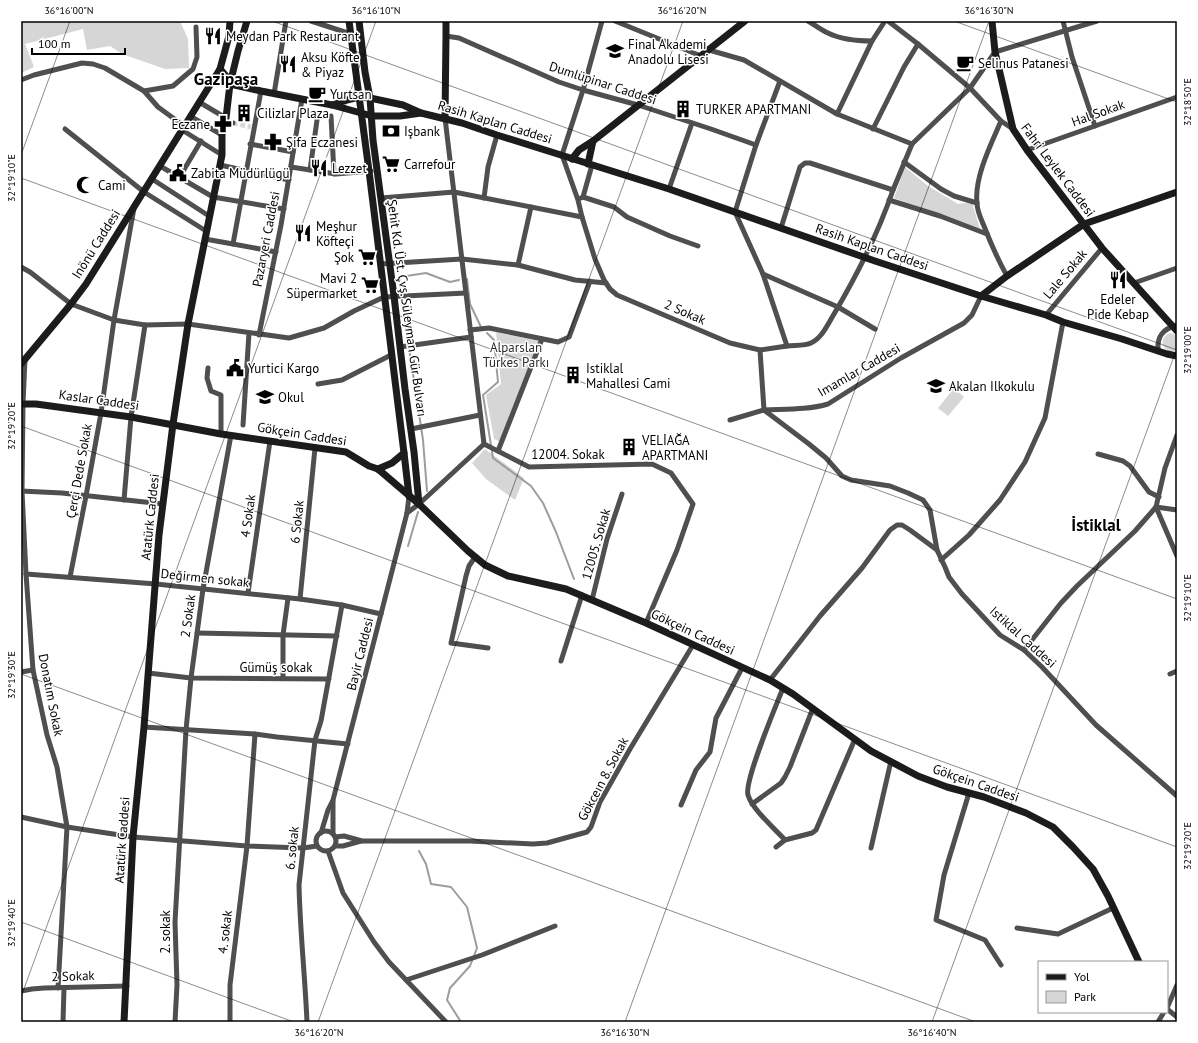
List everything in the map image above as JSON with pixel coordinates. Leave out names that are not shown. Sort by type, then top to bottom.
[{"type":"street","name":"Inönü Caddesi","points":[[23,361],[86,284],[220,68],[229,36],[230,21]]},
{"type":"street","name":"Atatürk Caddesi","points":[[124,1022],[127,986],[133,837],[144,727],[159,535],[173,424],[188,324],[222,155],[222,135],[230,84],[247,21]]},
{"type":"street","points":[[274,94],[286,21]]},
{"type":"street","points":[[311,21],[351,34]]},
{"type":"street","name":"Şehit Kd. Üst. Çvş. Süleyman Gür Bulvarı","points":[[349,21],[409,496]]},
{"type":"street","name":"Şehit Kd. Üst. Çvş. Süleyman Gür Bulvarı","points":[[359,21],[390,264],[400,296],[402,346],[414,429],[419,504]]},
{"type":"street","points":[[407,513],[419,504],[484,444],[445,118],[446,21]]},
{"type":"street","points":[[562,155],[583,90],[602,21]]},
{"type":"street","points":[[615,21],[701,56]]},
{"type":"street","points":[[572,159],[579,150],[593,141],[745,21]]},
{"type":"street","points":[[808,21],[828,34],[855,41],[872,41]]},
{"type":"street","points":[[837,114],[872,41],[886,21]]},
{"type":"street","name":"Fahri Leylek Caddesi","points":[[886,21],[918,44],[970,88],[1001,121],[1013,129],[1027,150],[1102,248],[1176,327]]},
{"type":"street","points":[[992,21],[994,52],[1013,129]]},
{"type":"street","points":[[1063,21],[1072,57],[1096,126]]},
{"type":"street","points":[[730,420],[764,410],[760,350],[811,343],[823,332],[865,258],[912,144],[970,88],[994,52],[1097,21]]},
{"type":"street","points":[[144,92],[173,86],[193,69],[197,57],[196,27]]},
{"type":"street","name":"Dumlüpinar Caddesi","points":[[446,36],[459,38],[559,82],[638,105],[756,145]]},
{"type":"street","points":[[873,129],[904,67],[918,44]]},
{"type":"street","points":[[709,50],[744,60],[837,114],[912,144]]},
{"type":"street","points":[[21,80],[34,75],[82,63],[93,64],[105,68],[144,92],[158,107],[183,128],[222,155]]},
{"type":"street","points":[[220,68],[230,84]]},
{"type":"street","points":[[780,81],[756,145],[735,212],[763,274],[787,346]]},
{"type":"street","name":"Rasih Kaplan Caddesi","points":[[230,84],[261,92],[332,105],[372,116],[400,116],[421,113]]},
{"type":"street","points":[[233,244],[252,127],[261,92]]},
{"type":"street","name":"Rasih Kaplan Caddesi","points":[[332,105],[359,97],[404,105],[421,113],[445,118],[669,189],[865,258],[981,296],[1177,356]]},
{"type":"street","name":"Hal Sokak","points":[[1027,150],[1177,97]]},
{"type":"street","name":"Pazaryeri Caddesi","points":[[259,335],[284,209],[302,99]]},
{"type":"street","points":[[199,102],[225,120],[233,123]]},
{"type":"street","points":[[310,170],[318,113]]},
{"type":"street","points":[[190,116],[222,135]]},
{"type":"street","points":[[331,116],[334,174]]},
{"type":"street","points":[[1001,121],[980,176],[977,203],[979,214],[995,255],[1007,276]]},
{"type":"street","points":[[669,189],[692,123]]},
{"type":"street","points":[[65,129],[144,192],[206,235],[233,244],[276,252]]},
{"type":"street","points":[[484,198],[488,167],[497,135]]},
{"type":"street","points":[[179,178],[201,141]]},
{"type":"street","points":[[593,141],[590,164],[580,198],[614,207],[627,217],[670,236],[698,246]]},
{"type":"street","points":[[250,144],[294,152]]},
{"type":"street","name":"Rasih Kaplan Caddesi","points":[[562,155],[580,198],[582,217],[595,259],[606,283]]},
{"type":"street","points":[[904,162],[941,190],[954,196],[977,203]]},
{"type":"street","points":[[781,228],[798,172],[800,167],[805,164],[810,163],[892,190]]},
{"type":"street","points":[[220,165],[289,180]]},
{"type":"street","points":[[160,166],[213,197],[284,209]]},
{"type":"street","points":[[291,167],[334,174],[377,170]]},
{"type":"street","points":[[152,179],[209,216]]},
{"type":"street","points":[[381,198],[454,192],[582,217]]},
{"type":"street","points":[[981,296],[1007,276],[1084,224],[1177,192]]},
{"type":"street","points":[[889,200],[940,216],[987,234]]},
{"type":"street","name":"Çerçi Dede Sokak","points":[[70,577],[101,413],[114,320],[135,205]]},
{"type":"street","points":[[518,265],[531,207]]},
{"type":"street","name":"Lale Sokak","points":[[1046,315],[1102,248]]},
{"type":"street","points":[[380,264],[462,259],[518,265],[575,280],[606,283]]},
{"type":"street","points":[[21,267],[30,272],[71,304],[114,320],[145,325],[188,324],[289,338],[324,328],[354,311],[384,297],[466,293]]},
{"type":"street","points":[[1134,283],[1177,268]]},
{"type":"street","points":[[763,274],[838,307],[875,329]]},
{"type":"street","points":[[470,330],[489,328],[558,342],[569,337],[590,282]]},
{"type":"street","name":"2 Sokak","points":[[606,283],[617,295],[730,342],[760,350]]},
{"type":"street","name":"Imamlar Caddesi","points":[[764,410],[799,408],[828,404],[901,358],[964,323],[972,315],[981,296]]},
{"type":"street","points":[[941,560],[969,535],[1000,500],[1025,462],[1045,418],[1063,322]]},
{"type":"street","points":[[124,500],[132,417],[145,325]]},
{"type":"street","points":[[1158,350],[1158,342],[1164,330],[1176,327]]},
{"type":"street","points":[[243,425],[249,333]]},
{"type":"street","points":[[402,346],[471,337]]},
{"type":"street","points":[[495,450],[542,339]]},
{"type":"street","points":[[318,384],[342,380],[391,355]]},
{"type":"street","name":"Donatım Sokak","points":[[23,361],[21,491],[33,670],[47,735],[57,767],[67,827],[58,988]]},
{"type":"street","points":[[208,368],[207,378],[211,390],[221,395],[220,434]]},
{"type":"street","name":"Kaslar Caddesi","points":[[22,404],[36,404],[173,424]]},
{"type":"street","name":"Istiklal Caddesi","points":[[764,410],[826,458],[842,476],[851,480],[890,486],[923,500],[930,510],[937,550],[941,560],[949,577],[962,594],[1000,634],[1024,650],[1042,667],[1096,725],[1177,796]]},
{"type":"street","points":[[414,429],[480,415]]},
{"type":"street","name":"Gökçein Caddesi","points":[[173,424],[220,434],[346,452],[369,466],[378,469],[419,504],[475,557],[485,564],[508,576],[566,589],[582,595],[770,680],[813,708],[855,739],[918,776],[947,787],[984,797],[1026,813],[1053,828],[1093,869],[1139,961]]},
{"type":"street","name":"2 Sokak","points":[[186,730],[191,678],[203,589],[231,435]]},
{"type":"street","points":[[1024,650],[1072,591],[1135,531],[1156,507],[1166,468],[1177,435]]},
{"type":"street","name":"4 Sokak","points":[[248,594],[270,441]]},
{"type":"street","name":"12004. Sokak","points":[[484,444],[528,467],[652,464],[671,473],[693,504],[677,550],[646,623]]},
{"type":"street","name":"6 Sokak","points":[[300,599],[315,448]]},
{"type":"street","points":[[378,469],[392,463],[404,453]]},
{"type":"street","points":[[1098,454],[1123,461],[1130,466],[1149,492],[1159,497]]},
{"type":"street","points":[[21,491],[62,493],[163,504]]},
{"type":"street","name":"12005. Sokak","points":[[592,600],[607,539],[622,494]]},
{"type":"street","name":"Bayir Caddesi","points":[[321,833],[328,810],[333,800],[348,744],[407,513],[409,496]]},
{"type":"street","points":[[1156,507],[1177,510]]},
{"type":"street","points":[[1156,507],[1177,556]]},
{"type":"street","points":[[770,680],[820,616],[862,568],[890,530],[897,526],[902,526],[910,530],[937,550]]},
{"type":"street","points":[[475,557],[466,576],[452,643],[488,648]]},
{"type":"street","name":"Değirmen sokak","points":[[26,574],[156,584],[300,599],[342,605],[381,614]]},
{"type":"street","points":[[561,661],[582,595]]},
{"type":"street","points":[[283,678],[283,635],[288,598]]},
{"type":"street","name":"Gümüş sokak","points":[[148,673],[191,678],[329,679],[342,605]]},
{"type":"street","points":[[197,633],[337,636]]},
{"type":"street","name":"Gökceın 8. Sokak","points":[[335,846],[343,846],[362,841],[470,841],[533,844],[547,843],[587,832],[591,827],[600,802],[626,756],[693,645]]},
{"type":"street","points":[[681,804],[696,770],[710,752],[716,718],[742,668]]},
{"type":"street","points":[[21,672],[33,670]]},
{"type":"street","points":[[1170,674],[1177,670]]},
{"type":"street","name":"6. sokak","points":[[306,1022],[306,988],[299,907],[299,885],[315,740],[321,721],[329,679]]},
{"type":"street","points":[[783,688],[757,755],[747,789],[748,796],[752,804],[785,840]]},
{"type":"street","points":[[752,804],[781,782],[785,777],[813,708]]},
{"type":"street","points":[[144,727],[255,734],[277,738],[315,740],[348,744]]},
{"type":"street","name":"2. sokak","points":[[174,1022],[177,985],[175,922],[186,730]]},
{"type":"street","name":"4. sokak","points":[[230,1022],[230,985],[247,846],[255,734]]},
{"type":"street","points":[[776,847],[785,840],[812,833],[816,830],[855,739]]},
{"type":"street","points":[[871,848],[891,761]]},
{"type":"street","points":[[969,793],[944,875],[936,920],[985,940],[1001,965]]},
{"type":"street","name":"Bayir Caddesi","points":[[333,800],[334,836]]},
{"type":"street","points":[[21,817],[67,827],[133,837],[180,842],[303,848],[318,846]]},
{"type":"street","points":[[327,832],[334,836],[336,840],[335,846],[331,850],[322,850],[318,846],[316,840],[321,833],[327,832]]},
{"type":"street","name":"Gökceın 8. Sokak","points":[[334,836],[344,836],[362,841]]},
{"type":"street","points":[[328,851],[343,893],[374,942],[389,962],[446,1022]]},
{"type":"street","points":[[1017,928],[1058,934],[1113,908]]},
{"type":"street","points":[[406,980],[482,955],[555,926]]},
{"type":"street","points":[[1168,1006],[1177,985]]},
{"type":"street","name":"2 Sokak","points":[[21,991],[32,989],[127,986]]},
{"type":"street","points":[[63,1022],[64,988]]},
{"type":"street","points":[[1168,1009],[1177,1017]]},
{"type":"street","points":[[1158,1022],[1163,1013]]},
{"type":"green space","points":[[21,21],[180,21],[188,39],[189,68],[165,69],[122,54],[110,46],[87,50],[83,29],[25,44],[34,67],[21,73]]},
{"type":"green space","points":[[905,167],[928,186],[958,204],[972,202],[980,229],[894,198]]},
{"type":"green space","name":"Alparslan Türkes Parkı","points":[[496,332],[539,341],[500,442],[494,439],[486,395],[501,384]]},
{"type":"green space","points":[[1170,333],[1177,335],[1177,350],[1171,352],[1163,346],[1164,337]]},
{"type":"green space","points":[[954,388],[964,397],[948,416],[938,408]]},
{"type":"green space","points":[[485,449],[524,478],[515,500],[486,479],[472,463]]},
{"type":"waterway","points":[[427,491],[423,440],[401,295],[400,277],[426,273],[450,282],[459,280]]},
{"type":"waterway","points":[[467,279],[470,304],[481,327]]},
{"type":"waterway","points":[[487,333],[494,340],[498,382],[483,395],[493,458],[531,486],[543,503],[574,579]]},
{"type":"waterway","points":[[408,546],[418,512]]},
{"type":"waterway","points":[[419,851],[426,864],[431,884],[451,887],[467,907],[477,948],[470,966],[450,988],[447,1000],[461,1022]]},
{"type":"tunnel","points":[[233,123],[251,127]]},
{"type":"place","name":"Meydan Park Restaurant","points":[[213,36]]},
{"type":"place","name":"Final Akademi Anadolu Lisesi","points":[[615,51]]},
{"type":"place","name":"Selinus Patanesi","points":[[965,63]]},
{"type":"place","name":"Aksu Köfte & Piyaz","points":[[288,64]]},
{"type":"place","name":"Yurtsan","points":[[317,94]]},
{"type":"place","name":"TURKER APARTMANI","points":[[683,109]]},
{"type":"place","name":"Cilizlar Plaza","points":[[244,113]]},
{"type":"place","name":"Eczane","points":[[223,124]]},
{"type":"place","name":"Işbank","points":[[391,131]]},
{"type":"place","name":"Şifa Eczanesi","points":[[273,142]]},
{"type":"place","name":"Carrefour","points":[[391,164]]},
{"type":"place","name":"Lezzet","points":[[319,168]]},
{"type":"place","name":"Zabita Müdürlügü","points":[[178,173]]},
{"type":"place","name":"Cami","points":[[85,185]]},
{"type":"place","name":"Meşhur Köfteçi","points":[[303,233]]},
{"type":"place","name":"Şok","points":[[367,257]]},
{"type":"place","name":"Edeler Pide Kebap","points":[[1118,280]]},
{"type":"place","name":"Mavi 2 Süpermarket","points":[[370,285]]},
{"type":"place","name":"Yurtici Kargo","points":[[235,368]]},
{"type":"place","name":"Istiklal Mahallesi Cami","points":[[573,375]]},
{"type":"place","name":"Akalan Ilkokulu","points":[[936,386]]},
{"type":"place","name":"Okul","points":[[265,397]]},
{"type":"place","name":"VELİAĞA APARTMANI","points":[[629,447]]},
{"type":"district","name":"Gazipaşa","points":[[226,79]]},
{"type":"district","name":"İstiklal","points":[[1096,525]]}]
